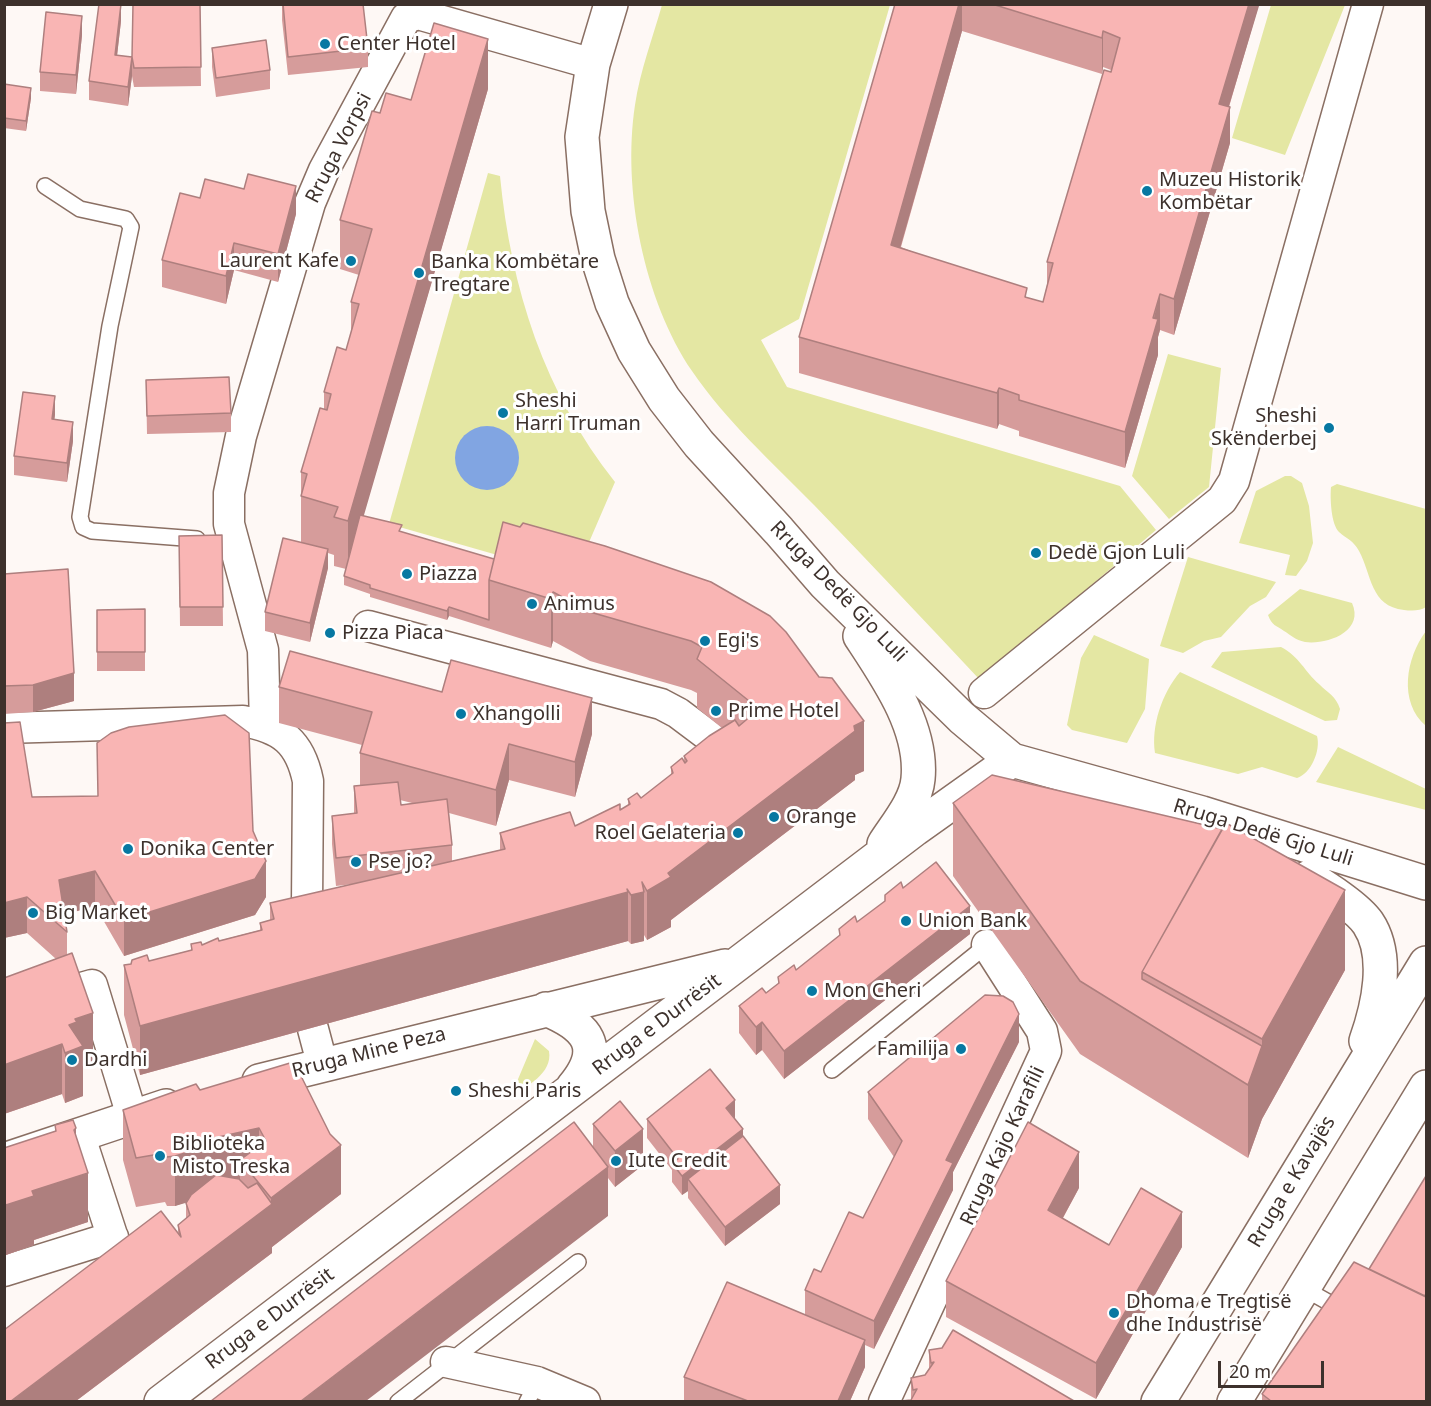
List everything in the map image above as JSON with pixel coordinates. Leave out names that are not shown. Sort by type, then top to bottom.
[{"type":"main road","name":"Rruga Dedë Gjo Luli","points":[[611,4],[593,64],[582,137],[583,168],[598,259],[612,303],[634,351],[664,399],[699,444],[825,584],[962,718],[1012,760],[1202,813],[1426,884]]},
{"type":"main road","points":[[825,584],[875,659],[902,706],[917,757],[918,780],[913,796],[874,861]]},
{"type":"main road","name":"Rruga e Durrësit","points":[[161,1401],[970,788],[1012,760]]},
{"type":"main road","points":[[1202,813],[1329,889],[1367,922],[1378,945],[1379,981],[1375,1016],[1350,1087]]},
{"type":"main road","name":"Rruga Mine Peza","points":[[232,1088],[322,1063],[738,963]]},
{"type":"main road","name":"Rruga e Kavajës","points":[[1158,1401],[1426,963]]},
{"type":"main road","points":[[546,1009],[570,1019],[583,1030],[590,1041],[590,1056],[585,1073],[570,1091]]},
{"type":"main road","points":[[1234,1401],[1426,1087]]},
{"type":"main road","points":[[4,1160],[132,1116],[199,1097]]},
{"type":"street","points":[[984,693],[1222,500],[1229,491],[1234,482],[1368,4]]},
{"type":"street","name":"Rruga Vorpsi","points":[[265,725],[263,650],[222,541],[229,524],[229,493],[241,436],[310,202],[324,171],[406,18],[418,14],[593,64]]},
{"type":"street","points":[[368,626],[661,704],[705,733],[722,749],[713,769],[691,784]]},
{"type":"street","points":[[4,728],[243,721],[265,725],[281,733],[296,747],[304,763],[308,781],[307,904],[295,941],[332,924]]},
{"type":"street","name":"Rruga Kajo Karafili","points":[[884,1401],[1046,1051],[1042,1031],[987,945]]},
{"type":"street","points":[[4,1010],[93,985],[132,1116]]},
{"type":"street","points":[[313,1029],[322,1063]]},
{"type":"street","points":[[79,1134],[125,1275],[91,1301]]},
{"type":"street","points":[[4,1271],[113,1237]]},
{"type":"street","points":[[446,1362],[532,1392],[585,1401]]},
{"type":"lane","points":[[45,186],[80,209],[126,219],[131,227],[108,337],[80,518],[83,527],[92,531],[222,541]]},
{"type":"lane","name":"Rruga Kajo Karafili","points":[[832,1070],[987,945]]},
{"type":"lane","points":[[398,1401],[578,1262]]},
{"type":"lane","points":[[1303,1288],[1355,1318]]},
{"type":"green space","points":[[662,5],[890,5],[799,319],[761,340],[787,387],[1120,486],[1156,530],[980,680],[734,424],[705,389],[675,343],[649,278],[635,208],[632,172],[632,138],[637,92]]},
{"type":"green space","points":[[1271,5],[1345,5],[1285,155],[1232,138]]},
{"type":"green space","points":[[488,173],[500,176],[505,218],[522,299],[550,375],[590,448],[615,482],[574,577],[389,524]]},
{"type":"green space","points":[[1168,354],[1221,368],[1209,487],[1169,519],[1132,476]]},
{"type":"green space","points":[[1285,476],[1291,476],[1302,483],[1309,506],[1313,543],[1307,561],[1296,576],[1285,575],[1290,555],[1239,543],[1256,491]]},
{"type":"green space","points":[[1337,484],[1426,509],[1426,607],[1404,610],[1393,607],[1378,596],[1359,551],[1339,532],[1334,523],[1331,487]]},
{"type":"green space","points":[[1188,557],[1276,582],[1266,597],[1250,606],[1221,637],[1204,641],[1183,653],[1160,646]]},
{"type":"green space","points":[[1300,589],[1352,603],[1355,613],[1348,629],[1333,639],[1305,642],[1274,625],[1268,615]]},
{"type":"green space","points":[[1426,631],[1426,726],[1411,705],[1408,680],[1414,654]]},
{"type":"green space","points":[[1094,635],[1149,659],[1145,709],[1127,743],[1072,730],[1067,725],[1081,658]]},
{"type":"green space","points":[[1281,647],[1293,655],[1334,698],[1340,709],[1337,720],[1325,721],[1211,667],[1222,652]]},
{"type":"green space","points":[[1180,672],[1317,736],[1318,748],[1311,767],[1297,778],[1262,767],[1238,774],[1155,753],[1156,721],[1159,710]]},
{"type":"green space","points":[[1338,747],[1426,789],[1426,810],[1316,782]]},
{"type":"green space","points":[[535,1039],[549,1051],[547,1066],[537,1079],[510,1098]]},
{"type":"water","points":[[481,426],[493,426],[510,435],[517,446],[519,458],[517,470],[510,481],[493,490],[481,490],[469,485],[460,476],[455,464],[455,452],[460,440],[469,431]]},
{"type":"building","points":[[99,4],[121,4],[115,55],[132,57],[128,87],[89,81]]},
{"type":"building","points":[[133,4],[200,4],[201,67],[134,68],[132,57]]},
{"type":"building","name":"Center Hotel","points":[[283,4],[363,4],[368,48],[288,57]]},
{"type":"building","name":"Muzeu Historik Kombëtar","points":[[895,4],[959,4],[891,245],[1027,288],[1025,297],[1043,302],[1053,263],[1047,262],[1104,70],[1111,72],[1120,38],[1103,31],[1102,38],[992,4],[1249,4],[1219,104],[1230,107],[1174,299],[1160,294],[1153,318],[1158,319],[1125,432],[1019,400],[1019,395],[999,388],[997,393],[799,337]]},
{"type":"building","points":[[46,12],[82,16],[76,75],[40,72]]},
{"type":"building","points":[[434,23],[488,39],[348,521],[334,517],[338,507],[301,496],[307,474],[301,472],[320,408],[327,410],[331,394],[324,392],[337,347],[346,350],[359,304],[351,302],[372,229],[340,220],[372,111],[380,113],[386,93],[411,100]]},
{"type":"building","points":[[266,40],[270,70],[216,78],[212,48]]},
{"type":"building","points":[[4,84],[31,88],[26,121],[4,118]]},
{"type":"building","points":[[248,174],[296,186],[278,254],[234,243],[226,276],[162,260],[180,193],[200,198],[205,179],[244,189]]},
{"type":"building","points":[[229,377],[231,413],[147,416],[146,380]]},
{"type":"building","points":[[23,392],[55,396],[52,419],[73,422],[67,463],[14,456]]},
{"type":"building","points":[[360,515],[402,525],[399,531],[494,559],[489,580],[489,620],[449,607],[447,611],[370,588],[370,585],[344,576]]},
{"type":"building","points":[[503,522],[520,527],[523,523],[605,546],[711,582],[770,616],[786,632],[819,677],[832,678],[864,721],[854,726],[855,731],[668,873],[671,877],[647,891],[642,882],[644,892],[631,895],[627,889],[628,892],[140,1026],[124,965],[131,964],[132,960],[147,955],[149,961],[192,950],[191,944],[201,942],[202,945],[218,938],[219,941],[262,930],[260,923],[274,919],[270,903],[505,849],[500,833],[570,812],[575,826],[620,804],[620,810],[630,804],[628,799],[637,793],[641,798],[673,773],[671,767],[682,758],[685,763],[687,761],[684,756],[709,736],[735,720],[739,726],[759,709],[697,659],[702,647],[691,641],[590,612],[553,592],[551,599],[489,580]]},
{"type":"building","points":[[222,535],[223,607],[180,607],[179,536]]},
{"type":"building","points":[[283,538],[328,549],[310,623],[265,612]]},
{"type":"building","points":[[68,569],[74,673],[33,685],[4,686],[4,574]]},
{"type":"building","points":[[145,609],[145,652],[97,652],[97,610]]},
{"type":"building","points":[[290,651],[442,692],[451,660],[592,698],[575,762],[509,744],[496,790],[360,753],[372,712],[279,687]]},
{"type":"building","name":"Donika Center","points":[[225,715],[249,733],[253,831],[266,861],[255,879],[124,920],[95,871],[59,880],[67,932],[27,897],[4,903],[4,723],[20,722],[32,797],[98,796],[97,743],[111,733],[129,727]]},
{"type":"building","points":[[992,775],[1222,829],[1142,972],[1142,979],[1262,1046],[1248,1085],[1080,981],[953,803]]},
{"type":"building","points":[[398,782],[401,805],[447,799],[452,845],[336,858],[332,816],[357,813],[354,786]]},
{"type":"building","points":[[1226,823],[1345,890],[1262,1039],[1142,972]]},
{"type":"building","points":[[936,862],[970,906],[784,1051],[762,1022],[756,1027],[739,1006],[762,988],[766,993],[779,983],[778,977],[794,965],[796,970],[840,935],[839,929],[855,916],[857,922],[885,901],[885,895],[901,882],[903,888]]},
{"type":"building","points":[[72,953],[93,1013],[75,1019],[77,1022],[69,1025],[83,1046],[65,1053],[62,1044],[4,1065],[4,978]]},
{"type":"building","points":[[985,995],[1003,996],[1013,1002],[1019,1014],[946,1160],[953,1163],[874,1321],[805,1290],[814,1269],[821,1272],[849,1212],[863,1218],[902,1141],[868,1092]]},
{"type":"building","points":[[300,1060],[302,1078],[330,1134],[341,1145],[271,1198],[240,1160],[266,1141],[259,1128],[214,1138],[216,1144],[175,1156],[167,1157],[165,1153],[136,1158],[123,1110],[196,1084],[200,1090]]},
{"type":"building","points":[[710,1069],[735,1100],[726,1108],[743,1129],[682,1176],[672,1163],[678,1159],[647,1119]]},
{"type":"building","points":[[620,1101],[643,1129],[615,1151],[593,1124]]},
{"type":"building","points":[[73,1120],[88,1173],[32,1191],[34,1196],[6,1205],[4,1202],[4,1148],[56,1131],[55,1125]]},
{"type":"building","points":[[574,1122],[608,1167],[301,1401],[211,1401]]},
{"type":"building","points":[[1028,1122],[1079,1152],[1048,1210],[1109,1245],[1141,1188],[1182,1212],[1096,1363],[946,1281]]},
{"type":"building","points":[[743,1136],[780,1185],[725,1227],[688,1179]]},
{"type":"building","points":[[216,1175],[239,1179],[248,1188],[257,1183],[272,1204],[11,1401],[4,1401],[4,1330],[161,1211],[181,1237],[178,1225],[190,1215],[186,1203],[191,1195]]},
{"type":"building","points":[[1426,1176],[1426,1293],[1425,1296],[1369,1269]]},
{"type":"building","points":[[1354,1262],[1426,1297],[1426,1401],[1271,1401],[1262,1394]]},
{"type":"building","points":[[727,1282],[865,1340],[838,1401],[748,1401],[684,1377]]},
{"type":"building","points":[[953,1330],[1074,1401],[901,1401],[911,1400],[917,1389],[913,1390],[911,1378],[925,1375],[934,1362],[931,1363],[929,1350],[942,1348]]},
{"type":"place","name":"Center Hotel","points":[[325,44]]},
{"type":"place","name":"Muzeu Historik Kombëtar","points":[[1147,191]]},
{"type":"place","name":"Laurent Kafe","points":[[351,261]]},
{"type":"place","name":"Banka Kombëtare Tregtare","points":[[419,273]]},
{"type":"place","name":"Sheshi Harri Truman","points":[[503,413]]},
{"type":"place","name":"Sheshi Skënderbej","points":[[1329,428]]},
{"type":"place","name":"Dedë Gjon Luli","points":[[1036,553]]},
{"type":"place","name":"Piazza","points":[[407,574]]},
{"type":"place","name":"Animus","points":[[532,604]]},
{"type":"place","name":"Pizza Piaca","points":[[330,633]]},
{"type":"place","name":"Egi's","points":[[705,641]]},
{"type":"place","name":"Prime Hotel","points":[[716,711]]},
{"type":"place","name":"Xhangolli","points":[[461,714]]},
{"type":"place","name":"Orange","points":[[774,817]]},
{"type":"place","name":"Roel Gelateria","points":[[738,833]]},
{"type":"place","name":"Donika Center","points":[[128,849]]},
{"type":"place","name":"Pse jo?","points":[[356,862]]},
{"type":"place","name":"Big Market","points":[[33,913]]},
{"type":"place","name":"Union Bank","points":[[906,921]]},
{"type":"place","name":"Mon Cheri","points":[[812,991]]},
{"type":"place","name":"Familija","points":[[961,1049]]},
{"type":"place","name":"Dardhi","points":[[72,1060]]},
{"type":"place","name":"Sheshi Paris","points":[[456,1091]]},
{"type":"place","name":"Biblioteka Misto Treska","points":[[160,1156]]},
{"type":"place","name":"Iute Credit","points":[[616,1161]]},
{"type":"place","name":"Dhoma e Tregtisë dhe Industrisë","points":[[1114,1313]]}]
